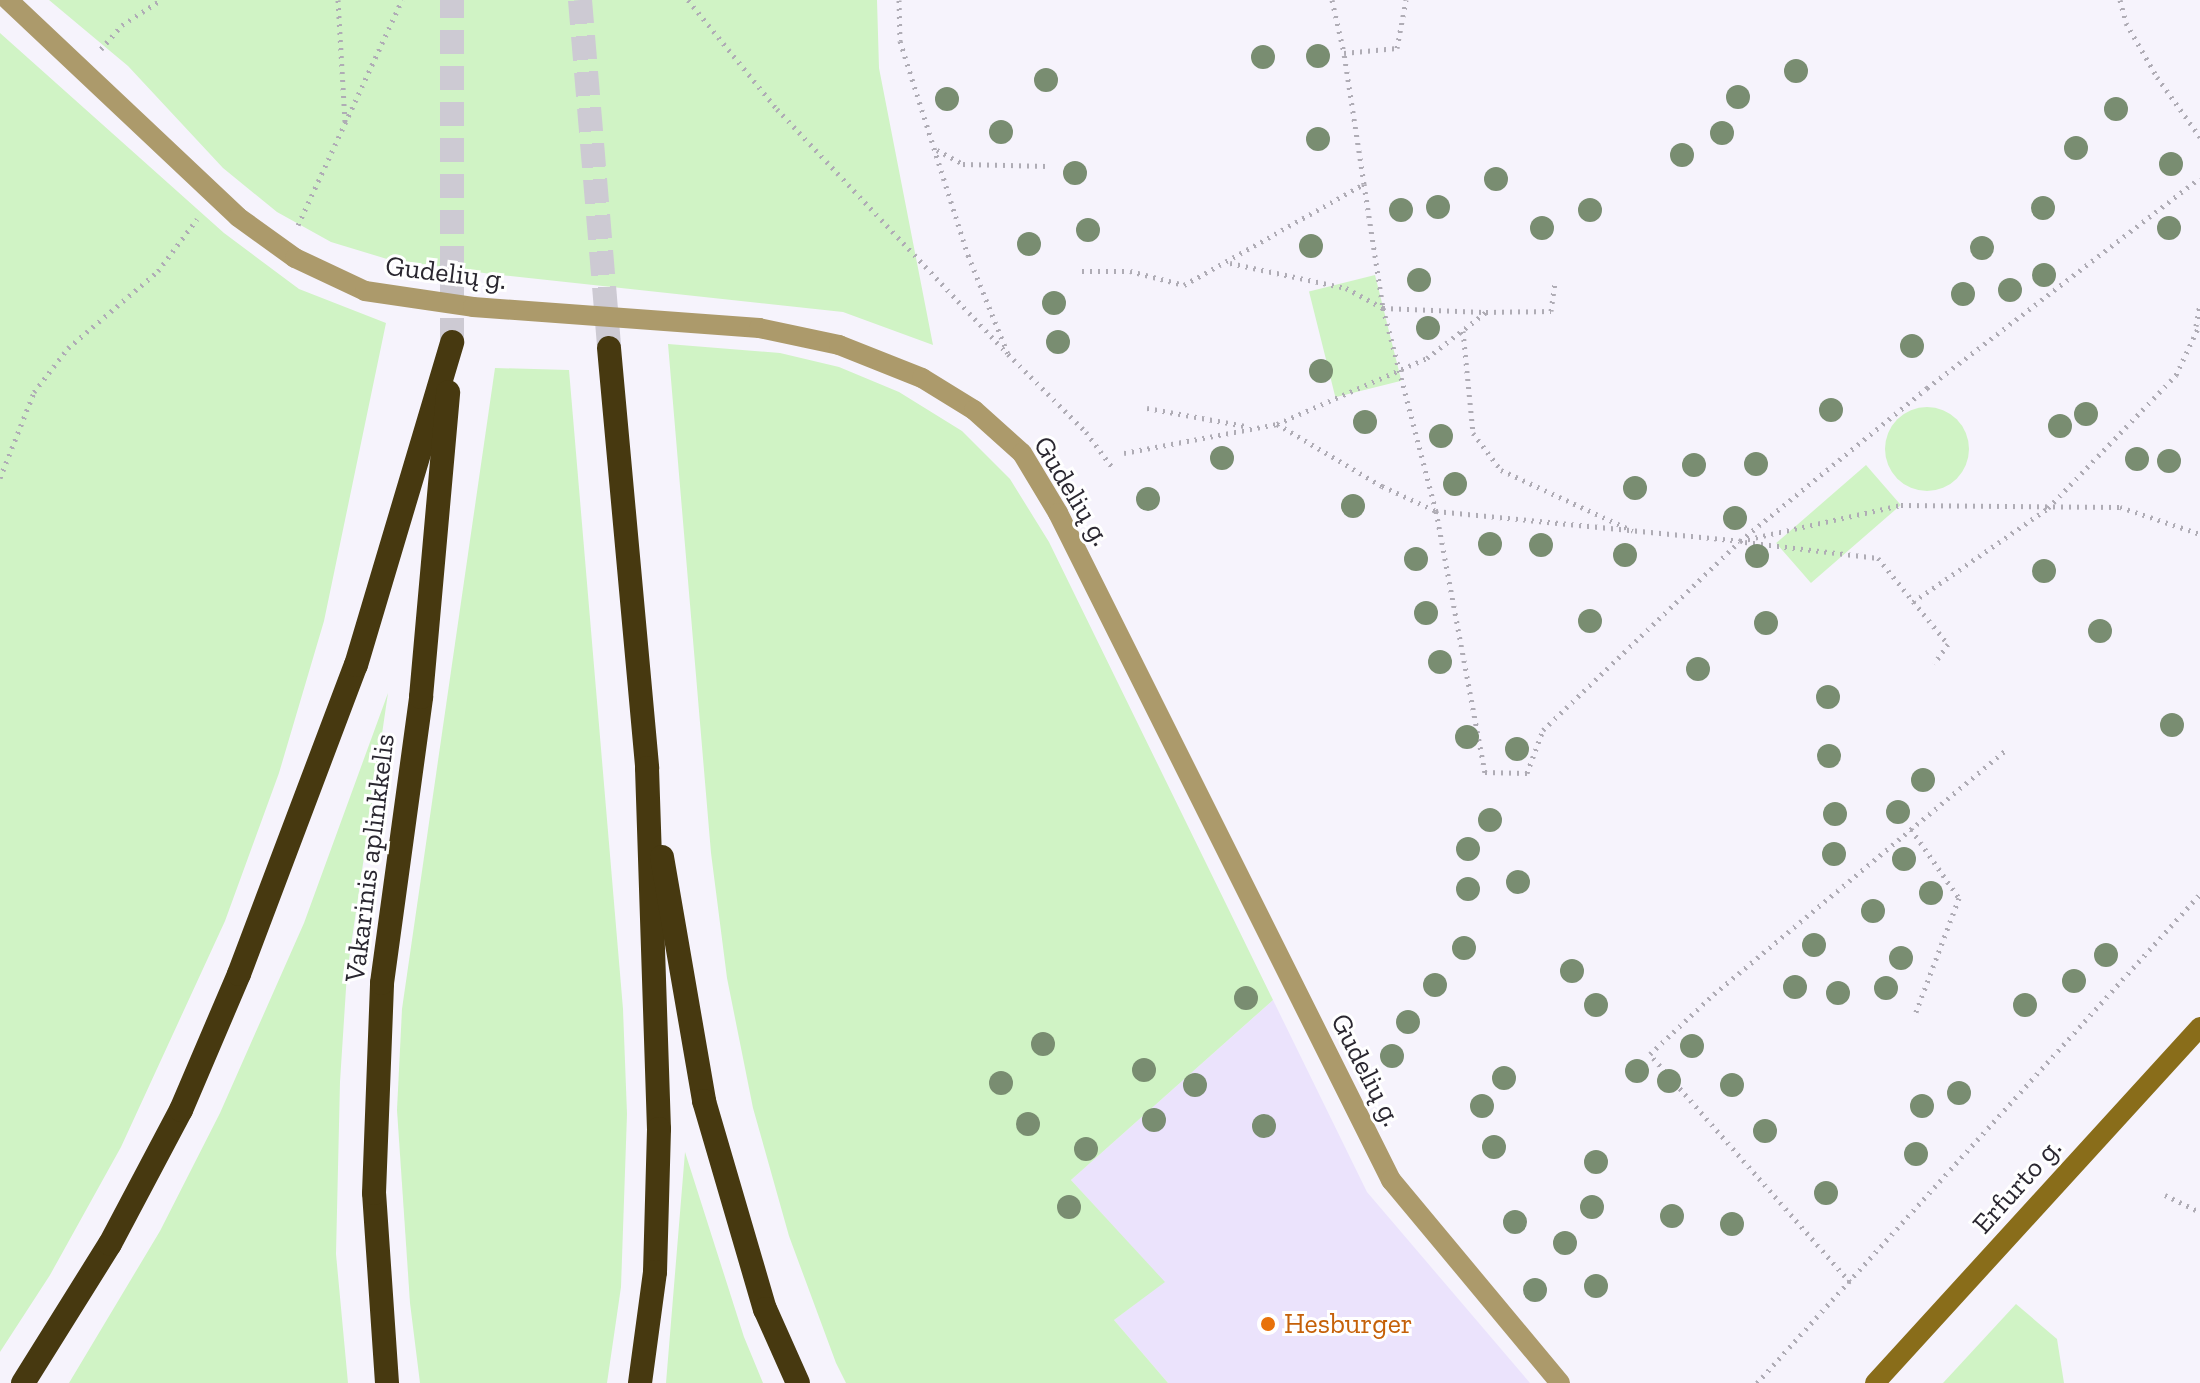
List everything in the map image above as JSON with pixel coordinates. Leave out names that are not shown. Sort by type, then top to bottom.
[{"type":"highway","name":"Vakarinis aplinkkelis","points":[[23,1383],[117,1231],[181,1110],[239,974],[356,665],[452,342],[421,697],[382,983],[374,1193],[387,1383]]},
{"type":"highway","points":[[609,348],[647,768],[659,1129],[655,1272],[640,1383]]},
{"type":"highway","points":[[647,768],[704,1101],[765,1309],[798,1383]]},
{"type":"street","name":"Gudelių g.","points":[[8,0],[214,196],[286,251],[365,291],[473,307],[759,328],[839,345],[922,378],[974,410],[1022,453],[1058,513],[1391,1180],[1560,1383]]},
{"type":"street","name":"Erfurto g.","points":[[1875,1383],[2200,1027]]},
{"type":"path","points":[[82,71],[122,25],[161,0]]},
{"type":"path","points":[[338,0],[345,125]]},
{"type":"path","points":[[286,251],[402,0]]},
{"type":"path","points":[[688,0],[777,109],[1008,354],[1086,432],[1112,467]]},
{"type":"path","points":[[899,0],[900,41],[968,255],[1008,354]]},
{"type":"path","points":[[1332,0],[1344,53],[1383,308],[1436,511],[1485,772],[1527,773],[1543,730],[1740,541],[1927,388],[2200,178]]},
{"type":"path","points":[[1344,53],[1397,48],[1406,0]]},
{"type":"path","points":[[2120,0],[2126,23],[2157,77],[2200,137]]},
{"type":"path","points":[[937,150],[963,164],[1047,166]]},
{"type":"path","points":[[1082,271],[1130,271],[1184,285],[1229,263],[1364,184]]},
{"type":"path","points":[[0,478],[34,392],[68,348],[158,271],[214,196]]},
{"type":"path","points":[[1229,263],[1346,288],[1383,308],[1551,311],[1555,284]]},
{"type":"path","points":[[1913,602],[2048,508],[2176,375],[2198,326],[2200,304]]},
{"type":"path","points":[[1124,453],[1246,426],[1277,424],[1398,367],[1427,358],[1486,312]]},
{"type":"path","points":[[1463,331],[1473,433],[1501,470],[1638,534]]},
{"type":"path","points":[[1147,408],[1246,426]]},
{"type":"path","points":[[1277,424],[1382,486],[1436,511],[1878,558],[1948,644],[1934,664]]},
{"type":"path","points":[[1740,541],[1901,505],[2120,507],[2200,534]]},
{"type":"path","points":[[1850,1282],[1650,1054],[2006,750]]},
{"type":"path","points":[[1911,829],[1959,898],[1914,1017]]},
{"type":"path","points":[[1757,1383],[2200,894]]},
{"type":"path","points":[[2165,1195],[2200,1212]]},
{"type":"shaded area","points":[[1273,1000],[1367,1192],[1530,1383],[1168,1383],[1114,1320],[1164,1282],[1071,1180]]},
{"type":"green space","points":[[49,0],[877,0],[879,68],[933,345],[843,312],[491,274],[387,259],[331,242],[277,212],[223,168],[128,66]]},
{"type":"green space","points":[[0,33],[224,233],[299,289],[386,323],[324,621],[279,773],[225,921],[121,1147],[50,1275],[0,1352]]},
{"type":"green space","points":[[1375,275],[1401,381],[1335,397],[1309,291]]},
{"type":"green space","points":[[668,344],[780,353],[839,367],[899,392],[962,431],[1010,479],[1049,542],[1273,1000],[1071,1180],[1165,1282],[1114,1320],[1168,1383],[846,1383],[836,1363],[789,1236],[753,1108],[727,978],[711,853]]},
{"type":"green space","points":[[495,368],[569,370],[623,1009],[627,1114],[621,1287],[607,1383],[420,1383],[410,1303],[397,1110],[402,1009]]},
{"type":"green space","points":[[1919,407],[1935,407],[1951,414],[1962,425],[1969,449],[1966,465],[1957,479],[1935,491],[1919,491],[1903,484],[1892,473],[1885,457],[1885,441],[1892,425],[1903,414]]},
{"type":"green space","points":[[1866,465],[1901,505],[1811,583],[1776,543]]},
{"type":"green space","points":[[388,693],[347,973],[340,1082],[336,1254],[348,1383],[69,1383],[160,1231],[220,1113],[304,923]]},
{"type":"green space","points":[[685,1152],[744,1337],[763,1383],[666,1383]]},
{"type":"green space","points":[[2016,1304],[2057,1339],[2064,1383],[1943,1383]]},
{"type":"tunnel","points":[[452,0],[452,342]]},
{"type":"tunnel","points":[[580,0],[609,348]]},
{"type":"place","name":"Hesburger","points":[[1268,1324]]}]
